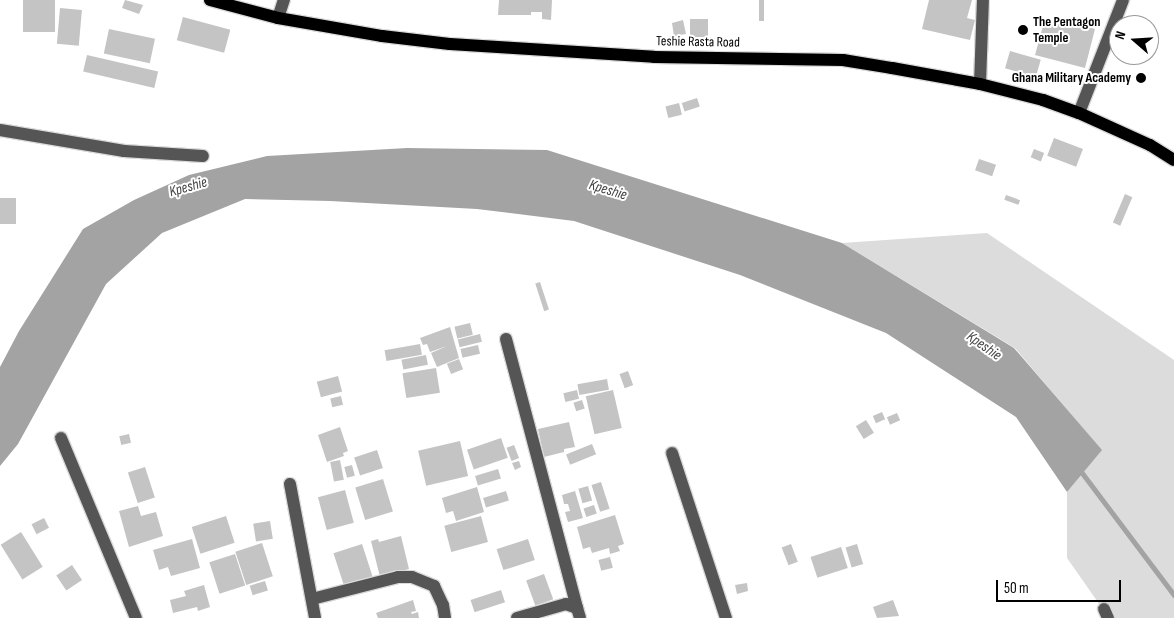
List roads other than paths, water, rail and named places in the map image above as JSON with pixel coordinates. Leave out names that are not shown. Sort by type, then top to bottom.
[{"type":"main road","name":"Teshie Rasta Road","points":[[210,0],[278,18],[382,36],[450,44],[654,57],[843,60],[980,84],[1043,100],[1079,113],[1150,145],[1174,160]]},
{"type":"street","points":[[278,18],[284,0]]},
{"type":"street","points":[[980,84],[983,0]]},
{"type":"street","points":[[1079,113],[1123,0]]},
{"type":"street","points":[[0,130],[124,151],[202,156]]},
{"type":"street","points":[[506,339],[579,613]]},
{"type":"street","points":[[61,438],[136,618]]},
{"type":"street","points":[[672,454],[726,618]]},
{"type":"street","points":[[290,484],[315,618]]},
{"type":"street","points":[[312,599],[398,577],[412,577],[434,586],[443,604],[445,618]]},
{"type":"street","points":[[518,618],[566,604],[579,613]]},
{"type":"water","points":[[407,148],[547,150],[842,243],[1014,348],[1102,450],[1067,492],[1016,417],[886,333],[740,275],[574,221],[477,209],[330,201],[245,199],[162,233],[106,284],[18,444],[0,466],[0,367],[19,331],[83,229],[134,200],[189,175],[267,156]]},
{"type":"waterway","name":"Kpeshie","points":[[1079,469],[1174,595]]},
{"type":"place","name":"The Pentagon Temple","points":[[1023,30]]},
{"type":"place","name":"Ghana Military Academy","points":[[1141,78]]}]
